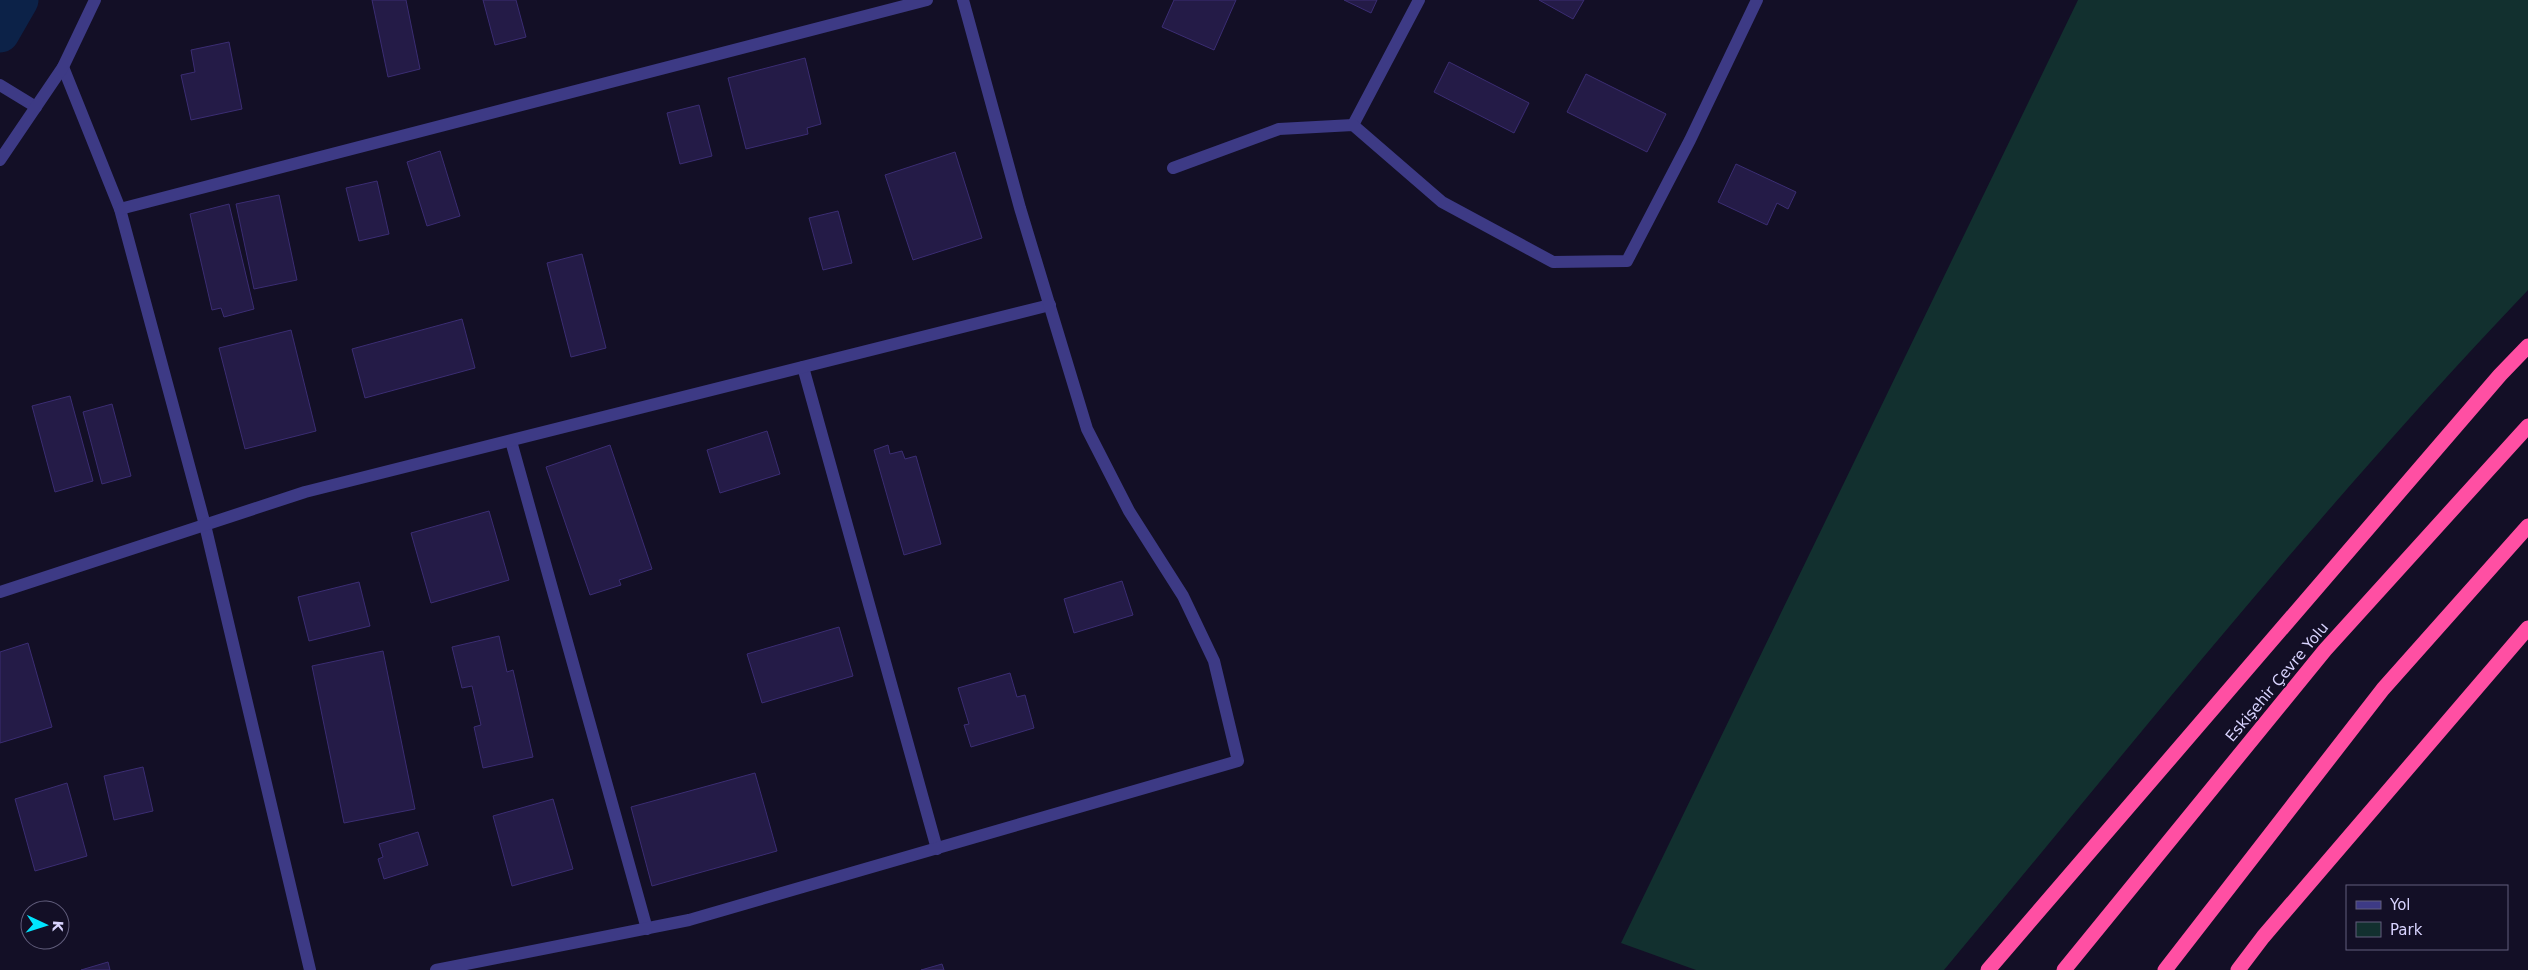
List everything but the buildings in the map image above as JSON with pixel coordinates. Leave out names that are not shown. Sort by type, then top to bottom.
[{"type":"highway","points":[[1988,970],[2528,346]]},
{"type":"highway","name":"Eskişehir Çevre Yolu","points":[[2064,970],[2325,650],[2528,426]]},
{"type":"highway","points":[[2165,970],[2383,689],[2528,526]]},
{"type":"highway","points":[[2238,970],[2270,929],[2528,628]]},
{"type":"street","points":[[0,160],[63,67],[95,0]]},
{"type":"street","points":[[120,209],[927,0]]},
{"type":"street","points":[[436,970],[689,920],[1238,761],[1214,661],[1183,596],[1129,511],[1087,429],[963,0]]},
{"type":"street","points":[[1353,125],[1419,0]]},
{"type":"street","points":[[1172,168],[1279,130],[1353,125],[1442,202],[1553,262],[1627,260],[1690,140],[1757,0]]},
{"type":"street","points":[[63,67],[120,209],[205,525],[310,970]]},
{"type":"street","points":[[0,85],[36,107]]},
{"type":"street","points":[[0,592],[305,492],[1050,305]]},
{"type":"street","points":[[803,367],[937,849]]},
{"type":"street","points":[[511,441],[647,929]]},
{"type":"green space","points":[[2078,0],[2528,0],[2528,290],[2377,455],[2230,625],[1944,970],[1696,970],[1621,943]]},
{"type":"waterway","points":[[0,33],[19,0]]}]
